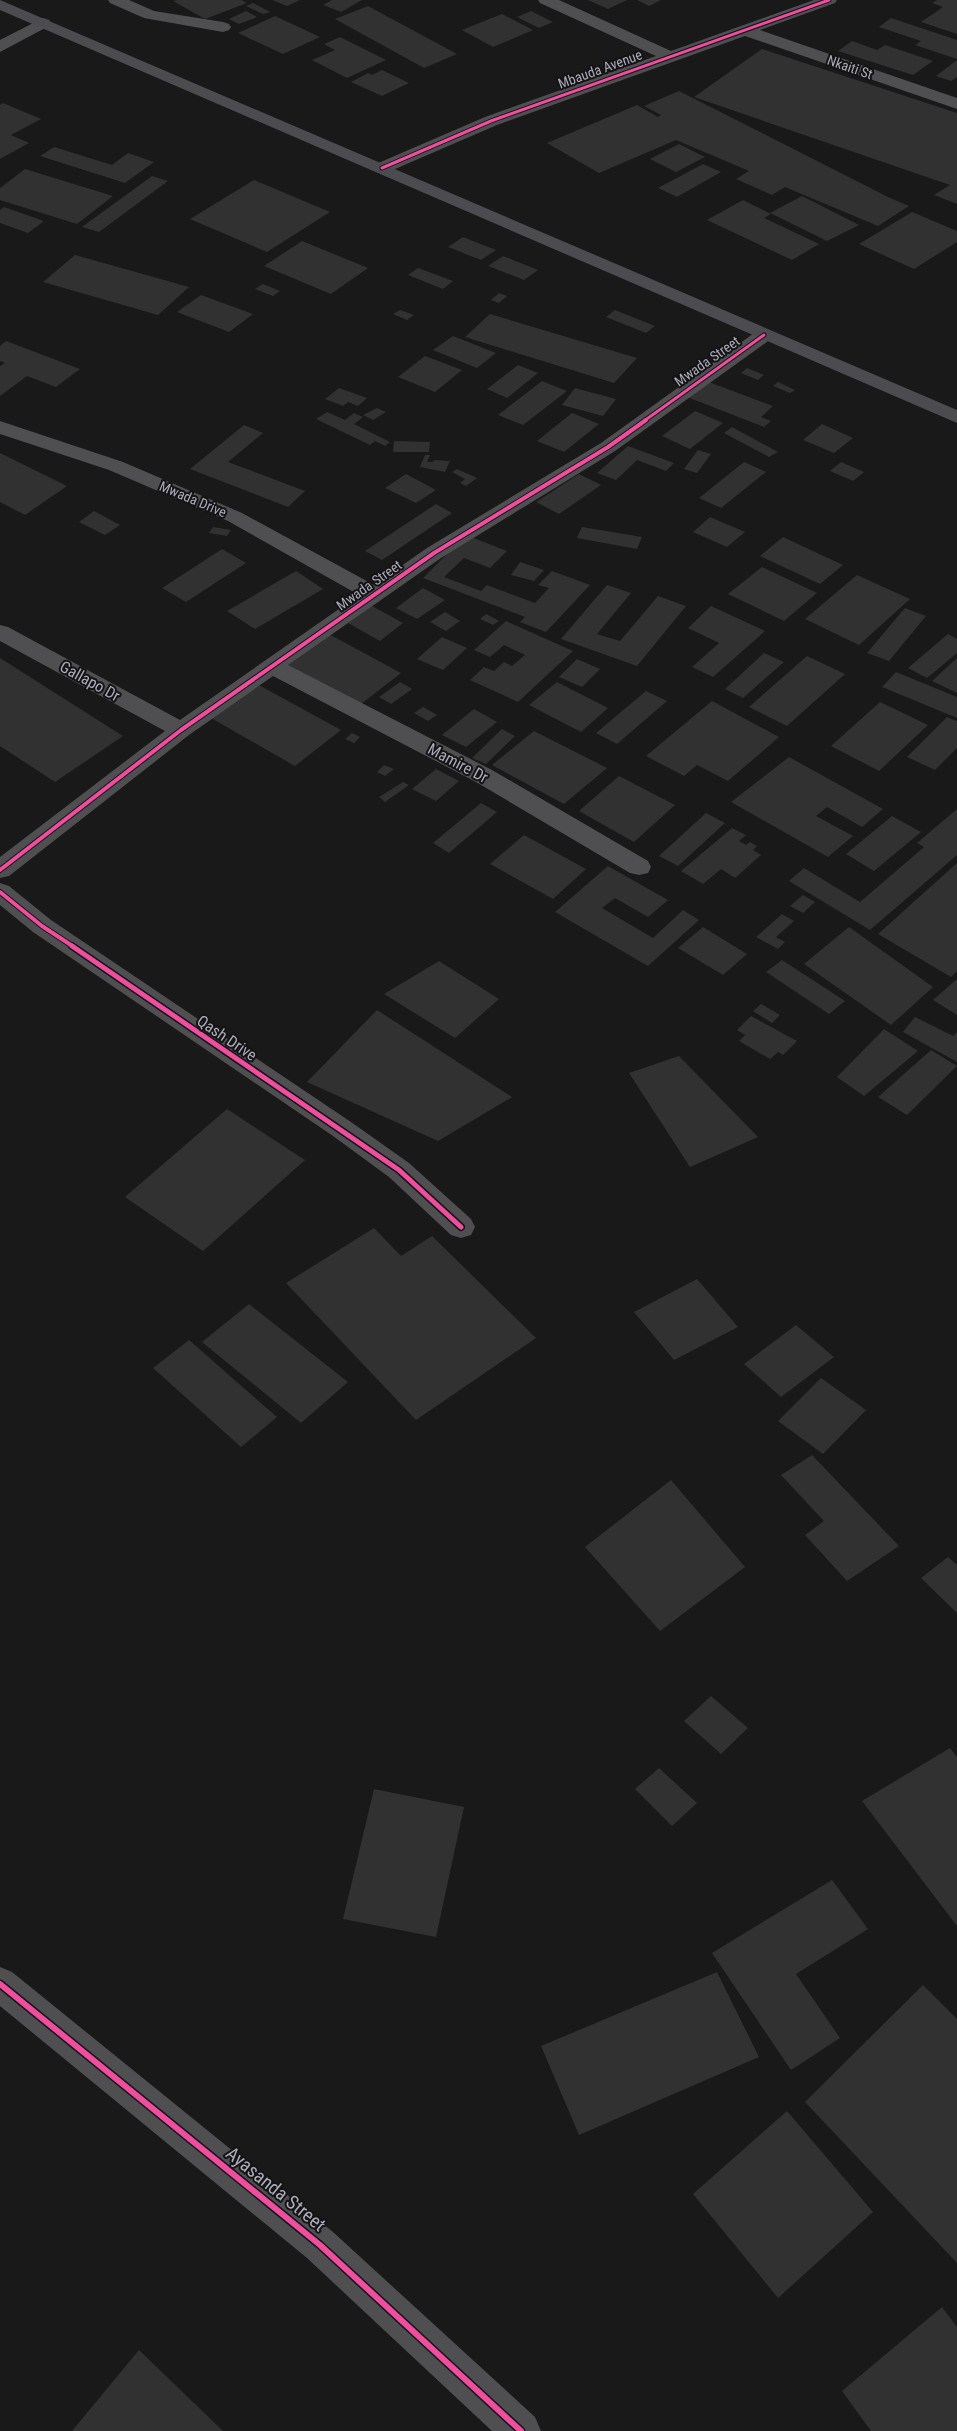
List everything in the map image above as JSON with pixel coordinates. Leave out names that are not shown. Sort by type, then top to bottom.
[{"type":"highway","points":[[0,4],[957,418]]},
{"type":"street","points":[[116,0],[160,18],[223,27]]},
{"type":"street","points":[[546,0],[668,56]]},
{"type":"street","name":"Mbauda Avenue","points":[[382,168],[491,121],[668,56],[829,0]]},
{"type":"street","points":[[0,47],[43,23]]},
{"type":"street","name":"Nkaiti St","points":[[744,30],[957,104]]},
{"type":"street","name":"Mwada Street","points":[[0,870],[181,730],[272,666],[434,553],[608,447],[764,335]]},
{"type":"street","name":"Mwada Drive","points":[[0,427],[116,466],[235,517],[375,595]]},
{"type":"street","name":"Gallapo Dr","points":[[0,632],[181,730]]},
{"type":"street","name":"Mamire Dr","points":[[272,666],[484,776],[639,867]]},
{"type":"street","name":"Qash Drive","points":[[0,892],[42,926],[342,1129],[399,1170],[461,1227]]},
{"type":"street","name":"Ayasanda Street","points":[[0,1984],[320,2245],[521,2431]]},
{"type":"building","points":[[241,0],[247,3],[205,19],[173,1]]},
{"type":"building","points":[[272,0],[300,0],[287,6]]},
{"type":"building","points":[[332,0],[362,0],[341,12],[323,5]]},
{"type":"building","points":[[588,0],[627,0],[608,9]]},
{"type":"building","points":[[637,0],[661,0],[649,6]]},
{"type":"building","points":[[937,0],[957,0],[957,34],[921,22],[943,7],[932,3]]},
{"type":"building","points":[[253,3],[270,12],[263,14],[246,6]]},
{"type":"building","points":[[368,6],[457,54],[424,68],[335,19]]},
{"type":"building","points":[[246,11],[257,17],[239,24],[229,19]]},
{"type":"building","points":[[531,11],[553,22],[539,28],[517,17]]},
{"type":"building","points":[[502,14],[533,30],[493,47],[462,30]]},
{"type":"building","points":[[275,16],[320,37],[283,54],[238,33]]},
{"type":"building","points":[[891,18],[957,40],[957,59],[915,45],[921,41],[879,27]]},
{"type":"building","points":[[340,37],[386,60],[347,78],[312,60],[335,50],[324,44]]},
{"type":"building","points":[[852,41],[877,50],[885,45],[933,61],[913,75],[838,51]]},
{"type":"building","points":[[762,49],[957,113],[957,204],[934,195],[950,185],[694,97]]},
{"type":"building","points":[[957,60],[957,77],[951,81],[936,76]]},
{"type":"building","points":[[382,70],[409,83],[382,96],[351,82],[368,73],[372,75]]},
{"type":"building","points":[[679,91],[909,206],[878,226],[785,187],[772,195],[736,179],[749,171],[676,140],[599,173],[547,143],[637,105],[658,117],[661,115],[644,106]]},
{"type":"building","points":[[3,103],[41,119],[11,135],[29,143],[0,159],[0,105]]},
{"type":"building","points":[[679,144],[705,157],[676,172],[650,159]]},
{"type":"building","points":[[54,147],[112,165],[128,153],[154,162],[125,183],[40,156]]},
{"type":"building","points":[[703,164],[721,172],[677,197],[658,188]]},
{"type":"building","points":[[25,169],[113,196],[77,224],[0,200],[0,188]]},
{"type":"building","points":[[152,176],[168,181],[99,232],[82,227]]},
{"type":"building","points":[[254,180],[330,212],[267,252],[190,219]]},
{"type":"building","points":[[802,196],[859,225],[827,241],[770,213]]},
{"type":"building","points":[[743,200],[771,214],[764,218],[819,244],[792,260],[707,220]]},
{"type":"building","points":[[4,207],[44,221],[28,233],[0,223],[0,210]]},
{"type":"building","points":[[912,212],[957,231],[957,242],[914,269],[859,244]]},
{"type":"building","points":[[463,237],[496,250],[481,260],[448,247]]},
{"type":"building","points":[[302,241],[368,268],[331,294],[264,266]]},
{"type":"building","points":[[75,255],[189,287],[158,315],[43,282]]},
{"type":"building","points":[[503,256],[538,270],[524,280],[488,266]]},
{"type":"building","points":[[418,268],[453,281],[443,289],[408,275]]},
{"type":"building","points":[[263,284],[280,291],[273,296],[255,289]]},
{"type":"building","points":[[499,293],[507,296],[499,303],[491,300]]},
{"type":"building","points":[[201,295],[253,314],[229,332],[177,312]]},
{"type":"building","points":[[400,310],[414,315],[407,320],[393,314]]},
{"type":"building","points":[[615,310],[655,326],[646,333],[606,317]]},
{"type":"building","points":[[490,314],[637,358],[614,383],[465,337]]},
{"type":"building","points":[[453,336],[496,353],[477,368],[433,350]]},
{"type":"building","points":[[6,341],[80,369],[56,387],[27,376],[0,396],[0,366],[5,363],[0,361],[0,346]]},
{"type":"building","points":[[425,356],[462,370],[435,392],[398,377]]},
{"type":"building","points":[[518,365],[538,373],[507,398],[487,389]]},
{"type":"building","points":[[747,368],[764,375],[758,380],[741,373]]},
{"type":"building","points":[[542,381],[567,391],[523,425],[498,415]]},
{"type":"building","points":[[706,381],[773,406],[761,417],[771,421],[764,427],[687,397]]},
{"type":"building","points":[[778,382],[795,390],[790,393],[773,386]]},
{"type":"building","points":[[339,388],[367,398],[358,406],[348,402],[343,406],[325,399]]},
{"type":"building","points":[[575,388],[616,399],[603,416],[562,405]]},
{"type":"building","points":[[377,408],[386,412],[373,420],[363,415]]},
{"type":"building","points":[[695,411],[723,423],[690,449],[662,436]]},
{"type":"building","points":[[327,412],[345,420],[354,413],[363,417],[354,424],[390,442],[385,446],[375,441],[370,445],[316,419]]},
{"type":"building","points":[[572,413],[599,424],[564,452],[537,441]]},
{"type":"building","points":[[822,424],[853,438],[834,453],[803,440]]},
{"type":"building","points":[[244,425],[263,433],[228,462],[305,491],[288,507],[190,469]]},
{"type":"building","points":[[732,427],[778,452],[769,457],[724,433]]},
{"type":"building","points":[[394,441],[430,442],[429,452],[393,452]]},
{"type":"building","points":[[628,446],[674,463],[666,471],[637,460],[616,480],[597,473]]},
{"type":"building","points":[[698,450],[711,454],[697,473],[684,469]]},
{"type":"building","points":[[0,453],[67,486],[25,515],[0,502]]},
{"type":"building","points":[[425,455],[430,455],[427,462],[433,462],[434,460],[450,461],[445,472],[420,467]]},
{"type":"building","points":[[744,462],[766,472],[721,508],[699,498]]},
{"type":"building","points":[[841,462],[864,472],[853,481],[830,471]]},
{"type":"building","points":[[457,469],[477,478],[466,486],[460,483],[465,479],[452,472]]},
{"type":"building","points":[[406,474],[436,490],[416,503],[385,488]]},
{"type":"building","points":[[579,474],[601,485],[559,514],[536,502]]},
{"type":"building","points":[[436,504],[452,513],[382,560],[365,551]]},
{"type":"building","points":[[94,511],[120,525],[105,535],[79,522]]},
{"type":"building","points":[[710,517],[745,532],[727,547],[693,532]]},
{"type":"building","points":[[213,527],[231,530],[227,536],[209,533]]},
{"type":"building","points":[[582,527],[642,537],[637,549],[577,538]]},
{"type":"building","points":[[466,535],[507,551],[490,568],[464,558],[444,577],[481,591],[487,585],[535,603],[549,588],[538,585],[552,571],[590,585],[546,632],[520,622],[525,617],[423,578]]},
{"type":"building","points":[[783,537],[843,565],[820,584],[760,556]]},
{"type":"building","points":[[222,549],[246,563],[186,602],[162,588]]},
{"type":"building","points":[[520,562],[544,570],[534,581],[511,575]]},
{"type":"building","points":[[762,567],[817,593],[784,621],[728,594]]},
{"type":"building","points":[[296,571],[323,589],[255,629],[227,611]]},
{"type":"building","points":[[857,575],[910,599],[859,645],[805,619]]},
{"type":"building","points":[[607,585],[631,593],[597,634],[620,641],[658,596],[686,606],[637,666],[561,639]]},
{"type":"building","points":[[423,588],[445,600],[417,619],[396,608]]},
{"type":"building","points":[[372,606],[403,623],[380,641],[348,623]]},
{"type":"building","points":[[711,606],[765,631],[713,677],[692,667],[719,643],[688,628]]},
{"type":"building","points":[[905,608],[926,616],[889,661],[867,653]]},
{"type":"building","points":[[445,612],[460,621],[446,631],[430,622]]},
{"type":"building","points":[[486,614],[499,621],[493,625],[480,619]]},
{"type":"building","points":[[506,621],[573,651],[518,702],[470,680],[484,667],[494,671],[504,662],[512,666],[525,655],[504,645],[490,657],[474,650]]},
{"type":"building","points":[[325,632],[401,673],[356,708],[279,666]]},
{"type":"building","points":[[948,634],[957,639],[957,653],[927,678],[908,668]]},
{"type":"building","points":[[442,637],[467,648],[443,670],[417,659]]},
{"type":"building","points":[[764,653],[784,662],[743,698],[725,689]]},
{"type":"building","points":[[807,656],[845,674],[787,726],[749,707]]},
{"type":"building","points":[[0,658],[123,736],[55,782],[0,746]]},
{"type":"building","points":[[957,658],[957,693],[932,681]]},
{"type":"building","points":[[577,659],[600,669],[582,687],[559,677]]},
{"type":"building","points":[[896,672],[957,697],[957,718],[882,687]]},
{"type":"building","points":[[400,682],[412,689],[391,704],[379,697]]},
{"type":"building","points":[[557,682],[608,708],[581,732],[529,705]]},
{"type":"building","points":[[257,684],[341,730],[295,766],[211,718]]},
{"type":"building","points":[[646,691],[667,701],[617,744],[596,733]]},
{"type":"building","points":[[712,701],[779,737],[728,781],[697,765],[684,776],[646,756]]},
{"type":"building","points":[[880,702],[928,725],[879,771],[831,746]]},
{"type":"building","points":[[423,707],[437,715],[428,721],[414,713]]},
{"type":"building","points":[[474,709],[497,722],[466,747],[442,735]]},
{"type":"building","points":[[947,717],[957,721],[957,748],[935,770],[907,757]]},
{"type":"building","points":[[502,729],[515,736],[486,764],[472,758]]},
{"type":"building","points":[[534,731],[607,768],[564,804],[492,765]]},
{"type":"building","points":[[352,733],[360,737],[354,743],[345,739]]},
{"type":"building","points":[[789,757],[883,809],[862,827],[827,807],[816,816],[853,836],[828,857],[731,802]]},
{"type":"building","points":[[384,765],[394,769],[385,776],[377,772]]},
{"type":"building","points":[[436,769],[459,781],[436,801],[412,789]]},
{"type":"building","points":[[619,776],[675,805],[634,842],[579,811]]},
{"type":"building","points":[[403,782],[409,785],[385,802],[379,797]]},
{"type":"building","points":[[481,803],[497,812],[449,853],[433,843]]},
{"type":"building","points":[[957,809],[957,855],[870,930],[789,881],[804,868],[860,902],[924,847],[917,843]]},
{"type":"building","points":[[706,813],[725,823],[678,866],[659,856]]},
{"type":"building","points":[[892,816],[921,832],[874,871],[846,854]]},
{"type":"building","points":[[732,828],[746,835],[739,841],[746,845],[750,842],[757,846],[753,850],[761,855],[735,878],[721,869],[703,884],[681,871]]},
{"type":"building","points":[[524,835],[586,869],[553,899],[490,864]]},
{"type":"building","points":[[957,863],[957,971],[951,977],[878,934]]},
{"type":"building","points":[[608,866],[668,900],[648,917],[615,898],[602,908],[653,938],[683,910],[699,920],[648,966],[555,912]]},
{"type":"building","points":[[803,895],[815,902],[803,913],[790,906]]},
{"type":"building","points":[[782,914],[794,921],[776,937],[785,942],[778,949],[756,937]]},
{"type":"building","points":[[703,927],[747,954],[723,975],[678,948]]},
{"type":"building","points":[[849,927],[933,987],[891,1025],[804,964]]},
{"type":"building","points":[[782,960],[845,1001],[829,1014],[766,972]]},
{"type":"building","points":[[439,961],[499,999],[455,1038],[384,994]]},
{"type":"building","points":[[957,979],[957,1015],[933,1000]]},
{"type":"building","points":[[761,1004],[780,1015],[772,1023],[753,1011]]},
{"type":"building","points":[[377,1010],[512,1097],[438,1141],[307,1082]]},
{"type":"building","points":[[751,1016],[797,1041],[783,1055],[778,1052],[770,1059],[739,1041],[745,1035],[737,1030]]},
{"type":"building","points":[[915,1017],[953,1036],[957,1032],[957,1062],[903,1032]]},
{"type":"building","points":[[884,1029],[918,1051],[864,1096],[837,1077]]},
{"type":"building","points":[[931,1050],[957,1066],[907,1115],[878,1097]]},
{"type":"building","points":[[679,1056],[758,1137],[690,1167],[629,1073]]},
{"type":"building","points":[[227,1109],[305,1160],[203,1251],[125,1197]]},
{"type":"building","points":[[374,1228],[401,1256],[432,1236],[536,1338],[416,1420],[286,1283]]},
{"type":"building","points":[[697,1279],[738,1327],[674,1360],[634,1312]]},
{"type":"building","points":[[249,1304],[348,1382],[301,1423],[202,1342]]},
{"type":"building","points":[[796,1325],[834,1357],[781,1397],[744,1364]]},
{"type":"building","points":[[189,1340],[277,1417],[241,1447],[153,1368]]},
{"type":"building","points":[[821,1378],[866,1410],[823,1454],[778,1421]]},
{"type":"building","points":[[812,1455],[899,1546],[847,1581],[805,1535],[824,1521],[781,1475]]},
{"type":"building","points":[[671,1480],[745,1567],[660,1631],[585,1547]]},
{"type":"building","points":[[948,1557],[957,1565],[957,1613],[921,1578]]},
{"type":"building","points":[[711,1696],[748,1728],[721,1754],[684,1721]]},
{"type":"building","points":[[950,1748],[957,1757],[957,1926],[862,1801]]},
{"type":"building","points":[[659,1768],[697,1803],[672,1826],[635,1789]]},
{"type":"building","points":[[374,1789],[464,1807],[436,1937],[343,1919]]},
{"type":"building","points":[[832,1880],[868,1929],[796,1974],[840,2038],[791,2070],[712,1953]]},
{"type":"building","points":[[717,1972],[759,2057],[579,2135],[541,2046]]},
{"type":"building","points":[[923,1985],[957,2019],[957,2263],[805,2102]]},
{"type":"building","points":[[787,2111],[873,2212],[778,2298],[693,2194]]},
{"type":"building","points":[[942,2307],[957,2327],[957,2431],[871,2431],[842,2391]]},
{"type":"building","points":[[139,2350],[223,2431],[72,2431]]},
{"type":"cycle path","points":[[382,168],[491,121],[829,0]]},
{"type":"cycle path","points":[[0,870],[181,730],[434,553],[608,447],[764,335]]},
{"type":"cycle path","points":[[0,892],[42,926],[342,1129],[399,1170],[461,1227]]},
{"type":"cycle path","points":[[0,1984],[320,2245],[521,2431]]}]
